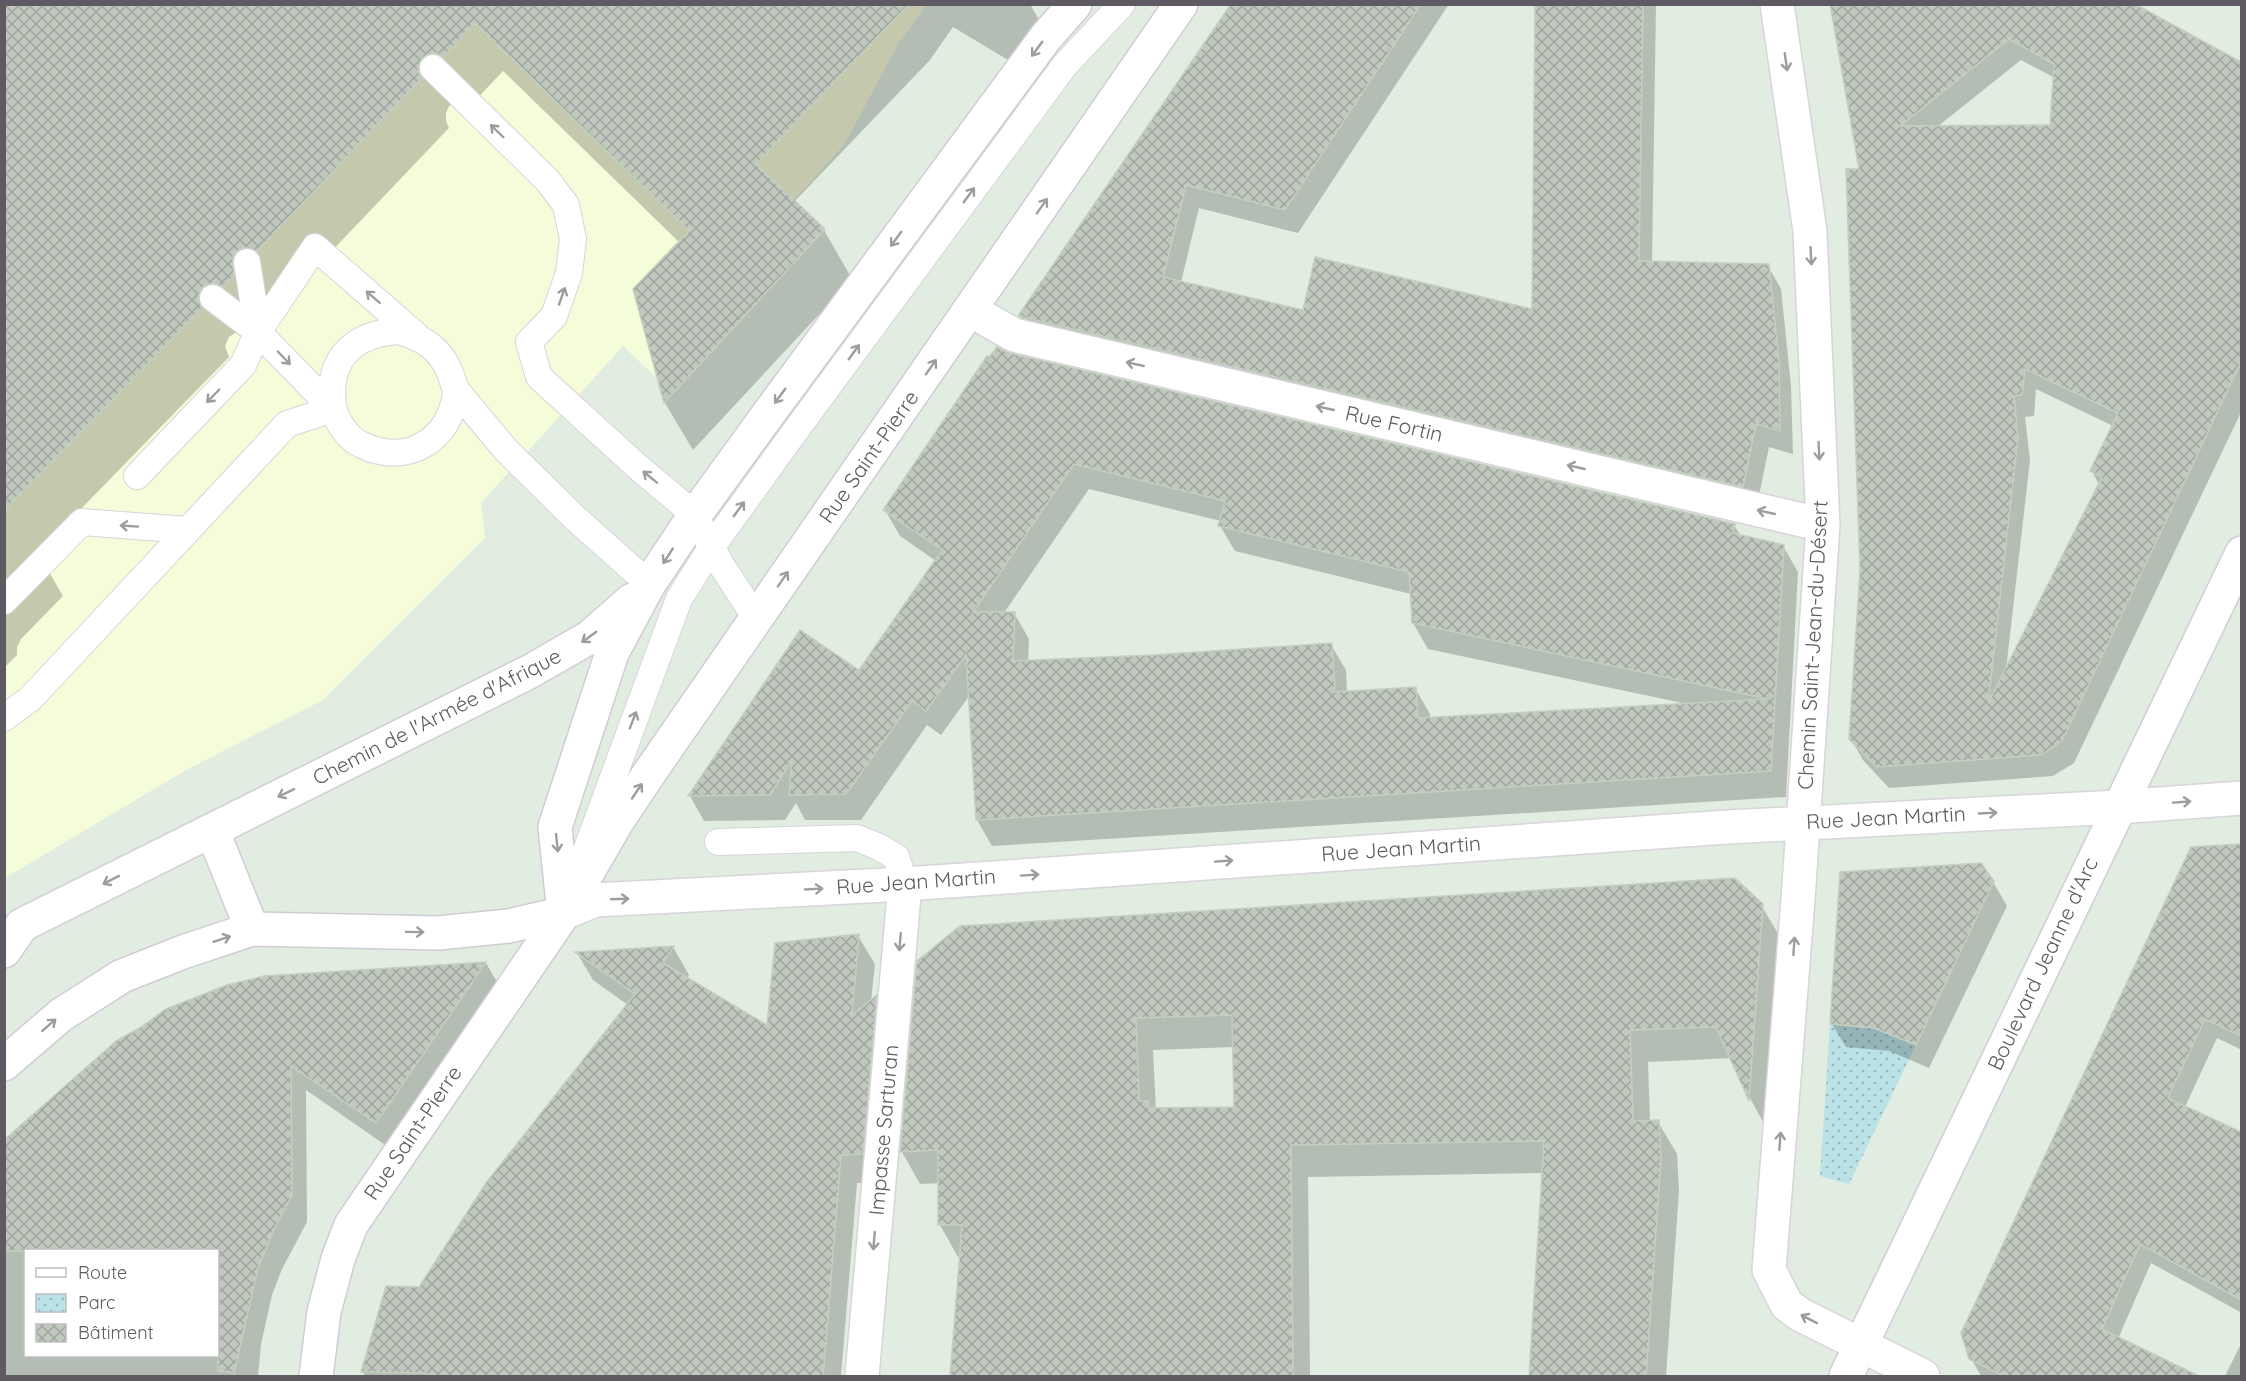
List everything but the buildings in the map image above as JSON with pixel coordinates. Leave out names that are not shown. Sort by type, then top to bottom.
[{"type":"street","points":[[4,1064],[61,1015],[122,976],[183,952],[252,929],[438,933],[509,926],[564,913],[555,827],[612,653],[649,584],[695,515],[1046,37],[1075,4]]},
{"type":"street","name":"Rue Saint-Pierre","points":[[316,1377],[324,1312],[338,1259],[351,1225],[564,913],[618,820],[1181,4]]},
{"type":"street","name":"Chemin Saint-Jean-du-Désert","points":[[1777,4],[1810,231],[1823,525],[1769,1270],[1787,1305],[1801,1315],[1923,1377]]},
{"type":"street","name":"Rue Fortin","points":[[970,310],[1014,335],[1823,525]]},
{"type":"street","name":"Boulevard Jeanne d'Arc","points":[[1846,1377],[2241,553]]},
{"type":"street","name":"Chemin de l'Armée d'Afrique","points":[[4,951],[22,925],[529,672],[590,637],[649,584]]},
{"type":"street","name":"Rue Jean Martin","points":[[564,913],[595,900],[905,884],[1803,822],[2118,807],[2241,798]]},
{"type":"street","points":[[212,830],[252,929]]},
{"type":"street","name":"Impasse Sarturan","points":[[862,1377],[905,884]]},
{"type":"lane","points":[[564,913],[679,599],[711,548],[1065,65],[1122,4]]},
{"type":"lane","points":[[433,68],[548,181],[566,205],[573,239],[570,273],[554,316],[529,342],[539,377],[639,468],[695,515],[711,548],[756,618]]},
{"type":"lane","points":[[136,476],[243,365],[258,332],[315,247],[417,336],[434,347],[446,362],[456,390],[506,450],[575,518],[649,584]]},
{"type":"lane","points":[[247,262],[258,332]]},
{"type":"lane","points":[[213,298],[258,332],[333,410],[342,428],[357,443],[376,452],[396,454],[417,449],[434,437],[447,421],[456,390]]},
{"type":"lane","points":[[333,410],[331,390],[335,370],[352,346],[379,332],[398,331],[417,336]]},
{"type":"lane","points":[[4,718],[30,699],[287,424],[333,410]]},
{"type":"lane","points":[[4,601],[81,522],[187,530]]},
{"type":"lane","points":[[718,842],[857,838],[896,857],[905,884]]},
{"type":"shaded area","points":[[4,5],[926,5],[897,46],[844,145],[794,200],[825,229],[673,393],[623,346],[481,503],[485,538],[323,700],[186,770],[5,878]]},
{"type":"green space","points":[[1830,1024],[1874,1028],[1916,1045],[1849,1184],[1820,1176]]}]
